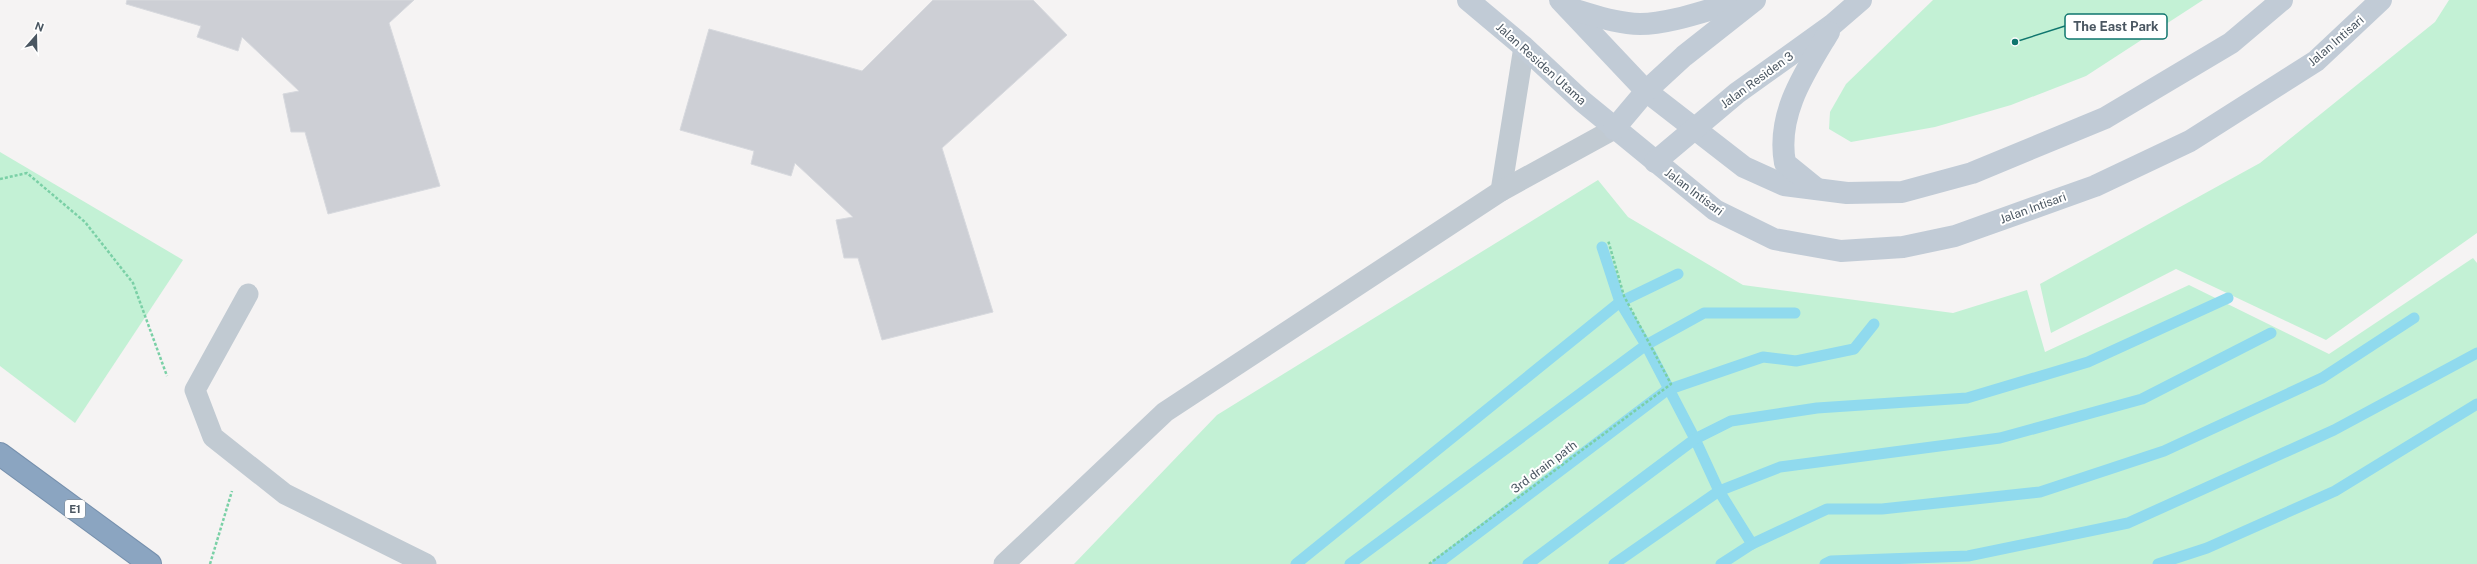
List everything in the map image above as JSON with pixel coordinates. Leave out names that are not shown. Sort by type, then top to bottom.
[{"type":"highway","name":"E1","points":[[0,454],[150,564]]},
{"type":"street","name":"Jalan Residen Utama","points":[[1468,0],[1524,47],[1614,128]]},
{"type":"street","points":[[1564,4],[1623,23],[1641,24],[1672,19],[1744,0]]},
{"type":"street","points":[[1614,128],[1646,91],[1684,56],[1755,0]]},
{"type":"street","name":"Jalan Residen 3","points":[[1654,162],[1694,127],[1832,25],[1861,0]]},
{"type":"street","points":[[1564,4],[1646,91],[1744,167],[1765,178],[1784,185],[1847,193],[1902,192],[1972,173],[2105,118],[2231,43],[2282,0]]},
{"type":"street","name":"Jalan Intisari","points":[[1614,128],[1715,210],[1774,239],[1840,251],[1903,247],[1955,236],[2095,186],[2190,140],[2316,61],[2381,0]]},
{"type":"street","points":[[1818,189],[1785,163],[1782,149],[1786,119],[1795,94],[1832,25]]},
{"type":"lane","points":[[1501,191],[1524,47]]},
{"type":"lane","points":[[1004,564],[1165,412],[1501,191],[1614,128]]},
{"type":"lane","points":[[248,294],[195,390],[213,437],[285,494],[426,564]]},
{"type":"path","points":[[0,179],[27,173],[85,222],[132,282],[168,381]]},
{"type":"path","name":"3rd drain path","points":[[1429,564],[1671,384],[1624,296],[1608,240]]},
{"type":"path","points":[[210,564],[233,490],[227,484]]},
{"type":"green space","points":[[1933,0],[2203,0],[2086,76],[2011,105],[1935,127],[1851,142],[1829,129],[1830,112],[1846,84]]},
{"type":"green space","points":[[2449,0],[2477,0],[2477,233],[2326,340],[2176,269],[2051,333],[2040,284],[2260,163],[2435,22]]},
{"type":"green space","points":[[0,152],[183,260],[75,423],[0,366]]},
{"type":"green space","points":[[1598,180],[1628,217],[1743,285],[1953,313],[2027,290],[2045,352],[2189,285],[2329,354],[2473,258],[2477,263],[2477,564],[1074,564],[1217,415]]},
{"type":"building","points":[[127,0],[414,0],[389,23],[440,186],[328,214],[305,132],[291,132],[283,94],[299,91],[242,37],[238,51],[197,37],[201,26],[126,4]]},
{"type":"building","points":[[933,0],[1033,0],[1067,35],[942,148],[993,312],[882,340],[858,258],[844,258],[836,220],[853,217],[795,163],[791,176],[751,164],[754,151],[680,130],[709,29],[862,71]]},
{"type":"waterway","points":[[1602,247],[1620,302],[1646,345],[1695,439],[1719,491],[1752,544]]},
{"type":"waterway","points":[[1296,564],[1620,302],[1678,274]]},
{"type":"waterway","points":[[1528,564],[1695,439],[1731,421],[1817,408],[1967,398],[2088,362],[2228,298]]},
{"type":"waterway","points":[[1350,564],[1646,345],[1704,313],[1795,313]]},
{"type":"waterway","points":[[1721,564],[1752,544],[1827,509],[1882,509],[2040,492],[2164,451],[2322,378],[2414,318]]},
{"type":"waterway","points":[[1437,564],[1667,390],[1763,357],[1796,361],[1854,349],[1874,324]]},
{"type":"waterway","points":[[1614,564],[1719,491],[1780,467],[2000,438],[2142,399],[2271,333]]},
{"type":"waterway","points":[[1825,564],[1831,561],[1968,556],[2128,523],[2334,430],[2477,353]]},
{"type":"waterway","points":[[2158,564],[2207,548],[2335,491],[2477,404]]},
{"type":"place","name":"The East Park","points":[[2015,42]]}]
